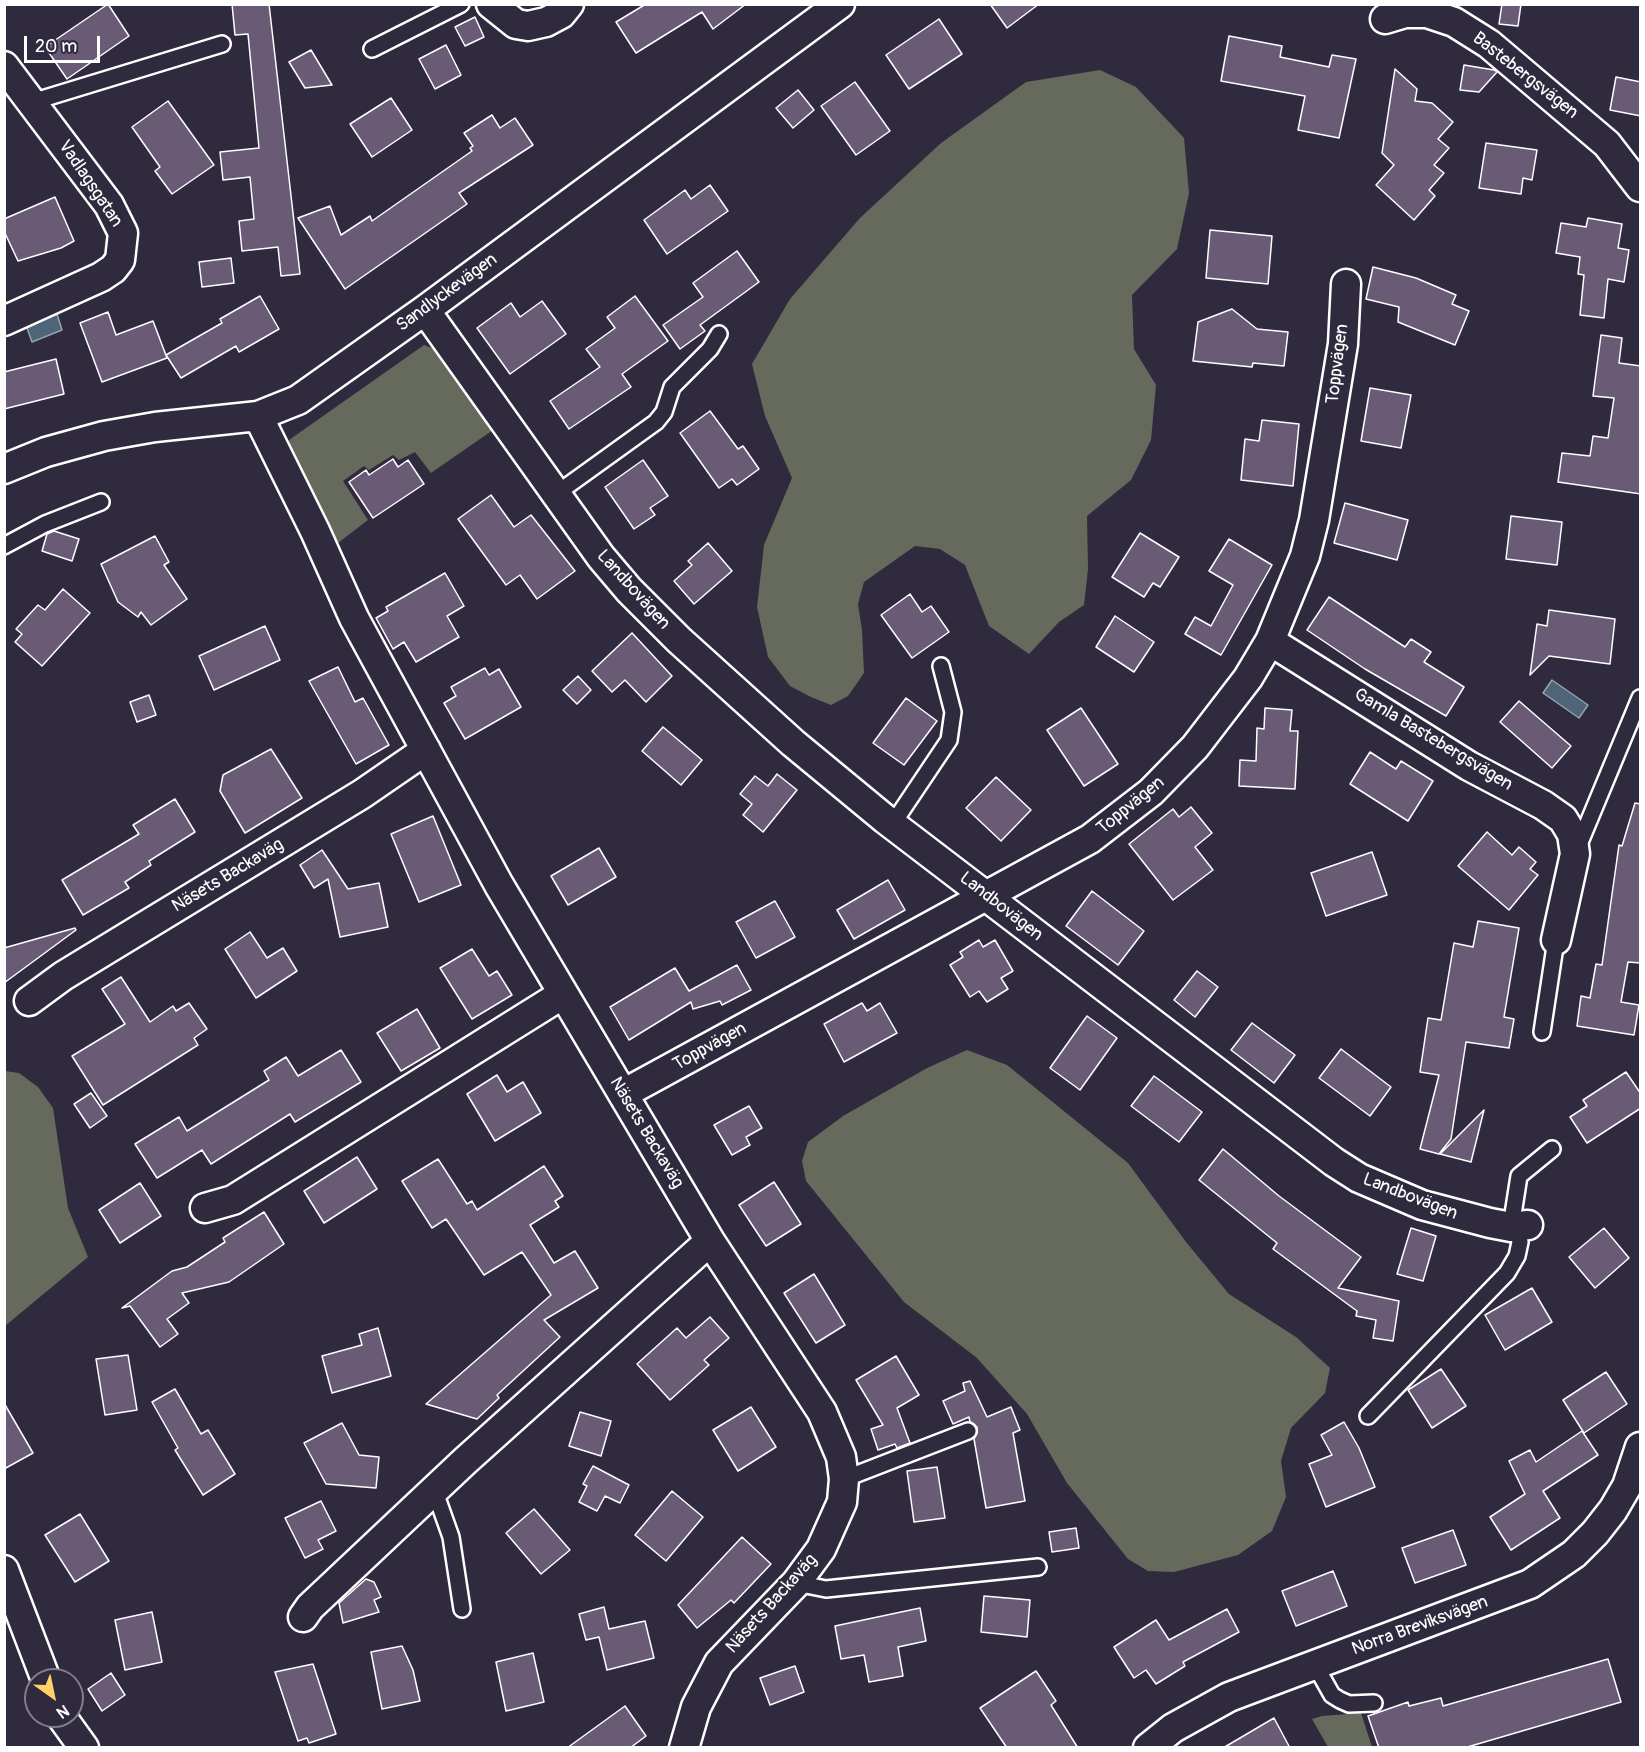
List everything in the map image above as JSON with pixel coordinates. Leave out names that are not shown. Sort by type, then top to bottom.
[{"type":"street","points":[[491,4],[516,24],[528,26],[546,22],[561,14],[569,4]]},
{"type":"street","name":"Sandlyckevägen","points":[[4,468],[46,452],[104,436],[155,427],[258,416],[298,399],[425,310],[840,4]]},
{"type":"street","name":"Bastebergsvägen","points":[[1385,19],[1405,13],[1427,13],[1454,22],[1489,44],[1607,144],[1641,187]]},
{"type":"street","name":"Vadlagsgatan","points":[[4,66],[109,205],[123,233],[120,260],[101,277],[4,321]]},
{"type":"street","name":"Toppvägen","points":[[623,1094],[1090,839],[1151,792],[1196,747],[1225,710],[1270,641],[1302,565],[1314,520],[1343,344],[1346,284]]},
{"type":"street","name":"Landbovägen","points":[[425,310],[608,565],[679,640],[793,743],[892,825],[987,895],[1149,1023],[1342,1168],[1365,1181],[1422,1205],[1455,1215],[1519,1226]]},
{"type":"street","name":"Näsets Backaväg","points":[[258,416],[315,531],[354,618],[493,875],[710,1241],[822,1412],[841,1457],[844,1479],[842,1502],[821,1549],[796,1582],[719,1663],[696,1707],[684,1748]]},
{"type":"street","name":"Gamla Bastebergsvägen","points":[[1270,641],[1469,766],[1543,805],[1563,819],[1572,834],[1575,854],[1556,940]]},
{"type":"street","name":"Näsets Backaväg","points":[[29,1001],[63,976],[362,794],[426,750]]},
{"type":"street","points":[[205,1208],[233,1200],[563,994]]},
{"type":"street","points":[[303,1617],[310,1607],[435,1492],[465,1461],[710,1241]]},
{"type":"street","name":"Norra Breviksvägen","points":[[1148,1748],[1201,1711],[1314,1663],[1497,1598],[1530,1584],[1553,1570],[1588,1540],[1613,1510],[1627,1486],[1641,1447]]},
{"type":"street","points":[[4,1570],[41,1668]]},
{"type":"street","points":[[70,1728],[84,1748]]},
{"type":"lane","points":[[372,49],[461,4]]},
{"type":"lane","points":[[32,102],[222,44]]},
{"type":"lane","points":[[556,495],[656,422],[664,412],[672,387],[711,349],[719,334]]},
{"type":"lane","points":[[4,546],[45,524],[101,502]]},
{"type":"lane","points":[[892,825],[949,740],[953,712],[941,666]]},
{"type":"lane","name":"Gamla Bastebergsvägen","points":[[1575,854],[1641,698]]},
{"type":"lane","points":[[1542,1032],[1556,940]]},
{"type":"lane","points":[[1368,1416],[1507,1273],[1517,1256],[1520,1242],[1518,1234],[1519,1176],[1552,1149]]},
{"type":"lane","points":[[844,1479],[968,1431]]},
{"type":"lane","points":[[435,1492],[451,1537],[462,1609]]},
{"type":"lane","points":[[796,1582],[826,1588],[1038,1567]]},
{"type":"lane","points":[[1314,1663],[1332,1695],[1340,1701],[1349,1704],[1374,1703]]},
{"type":"green space","points":[[1100,70],[1136,87],[1184,138],[1189,193],[1177,249],[1132,295],[1134,349],[1156,385],[1151,440],[1131,480],[1087,516],[1088,569],[1084,605],[1059,622],[1029,654],[989,626],[965,565],[940,549],[915,546],[864,582],[858,604],[864,673],[848,696],[831,705],[811,697],[790,686],[768,657],[757,607],[764,545],[792,478],[765,416],[752,364],[790,299],[860,218],[941,143],[1026,82]]},
{"type":"green space","points":[[424,345],[439,351],[495,426],[493,430],[431,473],[415,452],[399,460],[393,455],[369,470],[364,466],[343,481],[368,520],[338,543],[291,456],[289,440]]},
{"type":"green space","points":[[967,1050],[1007,1065],[1128,1163],[1186,1242],[1229,1294],[1296,1337],[1330,1368],[1325,1393],[1291,1428],[1281,1461],[1286,1497],[1272,1531],[1238,1555],[1174,1572],[1148,1571],[1128,1559],[1067,1483],[1027,1414],[977,1358],[904,1302],[806,1181],[802,1161],[808,1142],[843,1116],[927,1068]]},
{"type":"green space","points":[[5,1071],[19,1073],[38,1087],[53,1108],[68,1208],[88,1257],[5,1326]]},
{"type":"green space","points":[[1361,1713],[1372,1747],[1328,1747],[1312,1719],[1322,1716]]},
{"type":"water","points":[[57,314],[62,330],[32,342],[26,325]]},
{"type":"water","points":[[1552,680],[1588,705],[1579,718],[1543,693]]},
{"type":"building","points":[[108,4],[129,36],[67,79],[45,47]]},
{"type":"building","points":[[232,4],[269,4],[300,274],[281,276],[278,247],[242,251],[239,221],[254,219],[250,177],[223,180],[220,152],[259,148],[248,34],[235,35]]},
{"type":"building","points":[[646,4],[746,4],[713,29],[702,12],[636,53],[616,22]]},
{"type":"building","points":[[990,4],[1039,4],[1007,28]]},
{"type":"building","points":[[1502,4],[1521,4],[1518,26],[1499,24]]},
{"type":"building","points":[[475,17],[484,37],[465,46],[455,27]]},
{"type":"building","points":[[939,19],[962,54],[909,89],[886,55]]},
{"type":"building","points":[[1229,36],[1282,46],[1280,57],[1329,67],[1332,55],[1356,59],[1339,138],[1298,130],[1305,96],[1221,81]]},
{"type":"building","points":[[446,45],[461,75],[435,89],[419,59]]},
{"type":"building","points":[[311,50],[332,85],[305,88],[289,62]]},
{"type":"building","points":[[1464,65],[1497,72],[1479,92],[1460,90]]},
{"type":"building","points":[[1395,69],[1417,89],[1415,101],[1432,103],[1453,122],[1438,139],[1449,148],[1434,165],[1444,173],[1429,190],[1435,196],[1414,220],[1376,185],[1394,165],[1382,153]]},
{"type":"building","points":[[1616,77],[1641,82],[1641,116],[1610,110]]},
{"type":"building","points":[[855,82],[890,131],[856,155],[821,106]]},
{"type":"building","points":[[798,90],[814,110],[793,128],[776,108]]},
{"type":"building","points":[[391,98],[412,130],[372,157],[350,124]]},
{"type":"building","points":[[168,101],[214,165],[172,194],[155,171],[160,167],[132,127]]},
{"type":"building","points":[[492,115],[500,128],[515,118],[533,145],[459,193],[467,204],[345,289],[298,218],[330,206],[341,235],[370,216],[372,221],[472,151],[470,148],[473,146],[464,133]]},
{"type":"building","points":[[1486,143],[1537,150],[1532,180],[1523,178],[1521,194],[1479,188]]},
{"type":"building","points":[[710,185],[728,211],[667,254],[644,220],[685,190],[691,199]]},
{"type":"building","points":[[55,197],[74,241],[61,248],[18,261],[4,231],[4,219]]},
{"type":"building","points":[[1588,218],[1622,224],[1618,248],[1629,250],[1624,282],[1608,279],[1604,318],[1580,315],[1584,275],[1578,274],[1580,257],[1556,253],[1561,223],[1586,227]]},
{"type":"building","points":[[1210,230],[1272,236],[1268,284],[1206,278]]},
{"type":"building","points":[[737,251],[759,282],[700,325],[705,331],[680,349],[663,325],[703,297],[693,283]]},
{"type":"building","points":[[231,258],[234,283],[202,287],[199,262]]},
{"type":"building","points":[[1373,267],[1416,278],[1456,295],[1452,304],[1469,311],[1455,345],[1398,322],[1399,307],[1366,299]]},
{"type":"building","points":[[260,296],[279,329],[239,352],[236,346],[181,378],[166,355],[222,323],[220,319]]},
{"type":"building","points":[[635,296],[668,341],[622,374],[631,387],[569,429],[550,401],[600,367],[586,349],[615,328],[607,317]]},
{"type":"building","points":[[542,301],[566,334],[510,374],[477,328],[511,303],[520,317]]},
{"type":"building","points":[[1232,309],[1257,329],[1288,332],[1284,366],[1253,363],[1252,367],[1193,361],[1198,322]]},
{"type":"building","points":[[108,312],[116,335],[153,321],[167,358],[102,382],[80,323]]},
{"type":"building","points":[[1601,335],[1622,338],[1619,363],[1641,366],[1641,494],[1558,482],[1562,453],[1590,456],[1593,436],[1608,438],[1614,398],[1593,396]]},
{"type":"building","points":[[56,359],[64,394],[4,409],[4,372]]},
{"type":"building","points":[[1370,388],[1411,395],[1401,448],[1361,441]]},
{"type":"building","points":[[710,411],[738,449],[743,446],[759,469],[737,485],[732,479],[719,488],[680,433]]},
{"type":"building","points":[[1262,420],[1299,424],[1293,486],[1241,480],[1245,439],[1259,441]]},
{"type":"building","points":[[393,459],[398,467],[408,460],[424,484],[373,518],[349,482],[366,470],[369,475]]},
{"type":"building","points":[[643,460],[668,496],[650,508],[655,515],[634,529],[605,487]]},
{"type":"building","points":[[491,495],[514,527],[531,515],[575,571],[537,599],[520,575],[506,585],[458,519]]},
{"type":"building","points":[[1345,503],[1408,520],[1397,560],[1334,543]]},
{"type":"building","points":[[1511,516],[1562,522],[1557,565],[1506,559]]},
{"type":"building","points":[[54,531],[79,539],[72,561],[42,551],[47,534]]},
{"type":"building","points":[[1140,533],[1179,557],[1160,587],[1153,583],[1144,597],[1112,577]]},
{"type":"building","points":[[155,536],[169,562],[164,565],[187,599],[151,625],[141,612],[138,617],[118,602],[101,564]]},
{"type":"building","points":[[1229,539],[1272,565],[1221,655],[1185,634],[1195,617],[1211,626],[1233,585],[1209,571]]},
{"type":"building","points":[[708,543],[732,571],[694,604],[674,581],[692,565],[688,561]]},
{"type":"building","points":[[445,573],[464,606],[447,616],[459,637],[416,662],[404,642],[393,649],[376,618],[388,611],[386,607]]},
{"type":"building","points":[[63,589],[90,613],[42,666],[15,642],[22,634],[16,629],[38,605],[45,610]]},
{"type":"building","points":[[910,594],[922,612],[931,606],[949,632],[912,658],[881,615]]},
{"type":"building","points":[[1329,597],[1405,647],[1411,639],[1431,652],[1424,662],[1464,687],[1446,716],[1365,669],[1307,630]]},
{"type":"building","points":[[1549,610],[1615,619],[1610,664],[1549,656],[1530,675],[1537,624],[1547,626]]},
{"type":"building","points":[[1115,616],[1154,642],[1134,672],[1096,647]]},
{"type":"building","points":[[265,626],[280,660],[214,690],[199,656]]},
{"type":"building","points":[[632,633],[672,676],[646,702],[625,680],[612,692],[592,671]]},
{"type":"building","points":[[338,667],[355,702],[363,698],[389,745],[356,764],[309,681]]},
{"type":"building","points":[[485,668],[489,675],[499,669],[521,707],[465,739],[444,703],[456,696],[451,687]]},
{"type":"building","points":[[578,676],[591,690],[577,704],[563,690]]},
{"type":"building","points":[[149,695],[156,715],[137,722],[130,702]]},
{"type":"building","points":[[906,698],[937,721],[904,765],[873,743]]},
{"type":"building","points":[[1519,701],[1571,746],[1552,768],[1500,722]]},
{"type":"building","points":[[1081,708],[1118,764],[1084,786],[1047,730]]},
{"type":"building","points":[[1265,708],[1292,710],[1290,731],[1298,731],[1295,789],[1239,786],[1240,760],[1256,761],[1257,728],[1264,729]]},
{"type":"building","points":[[663,727],[702,760],[681,785],[642,751]]},
{"type":"building","points":[[271,749],[302,798],[245,833],[220,791],[223,775]]},
{"type":"building","points":[[1370,752],[1396,769],[1401,761],[1433,781],[1408,821],[1350,784]]},
{"type":"building","points":[[777,774],[797,790],[763,832],[743,815],[752,804],[740,794],[755,776],[768,786]]},
{"type":"building","points":[[996,777],[1031,810],[1001,841],[966,808]]},
{"type":"building","points":[[175,799],[195,832],[149,861],[151,865],[125,882],[129,888],[83,915],[62,880],[139,834],[133,825]]},
{"type":"building","points":[[1635,803],[1641,804],[1641,963],[1628,962],[1621,1002],[1639,1005],[1634,1035],[1577,1026],[1581,996],[1590,998],[1596,964],[1602,965],[1619,845],[1622,846]]},
{"type":"building","points":[[1191,807],[1212,833],[1195,847],[1213,870],[1173,900],[1129,844],[1173,809],[1179,817]]},
{"type":"building","points":[[433,816],[461,885],[419,902],[391,834]]},
{"type":"building","points":[[1487,832],[1512,855],[1519,847],[1536,862],[1530,869],[1538,875],[1509,910],[1458,866]]},
{"type":"building","points":[[599,848],[616,877],[568,905],[551,876]]},
{"type":"building","points":[[322,850],[348,889],[379,883],[388,927],[340,937],[328,879],[314,888],[300,865]]},
{"type":"building","points":[[1372,852],[1387,895],[1326,916],[1311,873]]},
{"type":"building","points":[[888,880],[905,910],[854,939],[837,910]]},
{"type":"building","points":[[1092,891],[1144,931],[1118,965],[1066,926]]},
{"type":"building","points":[[775,901],[795,937],[756,958],[736,922]]},
{"type":"building","points":[[1478,921],[1519,928],[1504,1017],[1514,1019],[1509,1048],[1466,1042],[1451,1139],[1439,1154],[1420,1149],[1439,1075],[1420,1072],[1428,1018],[1441,1020],[1454,943],[1473,947]]},
{"type":"building","points":[[75,928],[76,930],[4,983],[4,948]]},
{"type":"building","points":[[250,932],[267,958],[283,948],[297,971],[256,998],[225,949]]},
{"type":"building","points":[[979,940],[983,947],[995,940],[1013,971],[1001,978],[1008,989],[987,1002],[979,991],[970,997],[950,965],[963,957],[960,952]]},
{"type":"building","points":[[472,949],[489,976],[497,971],[512,995],[472,1019],[440,968]]},
{"type":"building","points":[[737,965],[751,990],[722,1005],[720,1001],[693,1009],[691,1002],[629,1040],[610,1007],[675,968],[689,991]]},
{"type":"building","points":[[1197,971],[1218,987],[1195,1017],[1174,1000]]},
{"type":"building","points":[[121,977],[150,1022],[173,1006],[176,1011],[189,1003],[207,1029],[194,1038],[198,1045],[103,1105],[72,1056],[125,1024],[102,989]]},
{"type":"building","points":[[862,1003],[867,1011],[880,1003],[897,1033],[844,1062],[824,1024]]},
{"type":"building","points":[[417,1009],[440,1048],[401,1071],[377,1033]]},
{"type":"building","points":[[1087,1016],[1117,1038],[1080,1090],[1050,1068]]},
{"type":"building","points":[[1252,1023],[1295,1055],[1274,1083],[1231,1050]]},
{"type":"building","points":[[1341,1049],[1391,1087],[1370,1116],[1319,1078]]},
{"type":"building","points":[[341,1050],[361,1082],[295,1122],[290,1114],[211,1164],[202,1150],[157,1178],[135,1144],[179,1117],[187,1131],[269,1080],[264,1071],[286,1057],[298,1076]]},
{"type":"building","points":[[1626,1072],[1641,1094],[1641,1108],[1587,1143],[1570,1117],[1587,1106],[1583,1100]]},
{"type":"building","points":[[497,1075],[507,1092],[523,1082],[541,1113],[495,1141],[467,1094]]},
{"type":"building","points":[[1154,1076],[1202,1112],[1179,1142],[1131,1106]]},
{"type":"building","points":[[91,1093],[107,1116],[90,1128],[74,1104]]},
{"type":"building","points":[[749,1106],[762,1128],[746,1137],[750,1145],[732,1155],[714,1125]]},
{"type":"building","points":[[1484,1110],[1471,1162],[1440,1154]]},
{"type":"building","points":[[1223,1149],[1279,1196],[1361,1257],[1338,1288],[1399,1301],[1393,1341],[1373,1338],[1376,1320],[1356,1316],[1357,1311],[1273,1249],[1277,1243],[1199,1180]]},
{"type":"building","points":[[357,1157],[377,1189],[324,1223],[304,1191]]},
{"type":"building","points":[[438,1159],[467,1204],[472,1201],[477,1210],[544,1166],[563,1196],[555,1201],[559,1207],[530,1225],[554,1263],[575,1251],[598,1288],[544,1320],[560,1337],[497,1395],[499,1398],[477,1419],[426,1404],[551,1295],[522,1252],[484,1275],[446,1219],[432,1228],[402,1181]]},
{"type":"building","points":[[774,1182],[801,1224],[766,1246],[739,1205]]},
{"type":"building","points":[[140,1183],[161,1216],[120,1243],[99,1210]]},
{"type":"building","points":[[264,1212],[284,1244],[229,1282],[182,1293],[189,1303],[167,1319],[178,1334],[160,1347],[130,1306],[122,1308],[172,1271],[187,1267],[225,1242],[223,1238]]},
{"type":"building","points":[[1411,1228],[1436,1236],[1423,1281],[1397,1274]]},
{"type":"building","points":[[1604,1228],[1629,1258],[1595,1288],[1569,1257]]},
{"type":"building","points":[[814,1274],[845,1325],[816,1343],[784,1293]]},
{"type":"building","points":[[1532,1288],[1552,1322],[1505,1350],[1485,1315]]},
{"type":"building","points":[[710,1317],[729,1338],[704,1360],[709,1365],[670,1400],[637,1364],[677,1328],[686,1338]]},
{"type":"building","points":[[378,1328],[391,1376],[332,1393],[322,1356],[362,1345],[359,1334]]},
{"type":"building","points":[[128,1355],[137,1410],[105,1415],[96,1359]]},
{"type":"building","points":[[896,1356],[919,1395],[897,1408],[910,1443],[897,1448],[895,1444],[878,1450],[871,1429],[883,1425],[856,1380]]},
{"type":"building","points":[[1441,1369],[1466,1406],[1432,1428],[1408,1390]]},
{"type":"building","points":[[1606,1372],[1627,1404],[1584,1433],[1563,1400]]},
{"type":"building","points":[[970,1381],[987,1417],[1011,1407],[1020,1430],[1013,1433],[1025,1501],[986,1508],[974,1439],[977,1427],[970,1422],[969,1417],[953,1424],[943,1401],[965,1391],[963,1383]]},
{"type":"building","points":[[175,1389],[201,1434],[208,1430],[235,1474],[203,1495],[175,1450],[178,1448],[152,1402]]},
{"type":"building","points":[[4,1403],[33,1453],[4,1469]]},
{"type":"building","points":[[751,1407],[776,1447],[738,1471],[713,1430]]},
{"type":"building","points":[[580,1412],[611,1421],[601,1456],[569,1446]]},
{"type":"building","points":[[1344,1422],[1359,1448],[1375,1487],[1326,1507],[1309,1464],[1332,1455],[1321,1435]]},
{"type":"building","points":[[342,1423],[359,1455],[379,1457],[376,1488],[326,1484],[304,1443]]},
{"type":"building","points":[[1582,1431],[1598,1455],[1543,1491],[1560,1518],[1511,1550],[1490,1517],[1525,1494],[1509,1461],[1530,1450],[1536,1462]]},
{"type":"building","points":[[593,1466],[629,1485],[620,1503],[605,1496],[597,1511],[579,1502],[587,1486],[583,1484]]},
{"type":"building","points":[[937,1467],[945,1518],[914,1522],[907,1471]]},
{"type":"building","points":[[672,1491],[703,1517],[666,1561],[635,1535]]},
{"type":"building","points":[[321,1501],[336,1531],[318,1540],[323,1549],[305,1558],[285,1518]]},
{"type":"building","points":[[534,1509],[570,1550],[541,1574],[506,1533]]},
{"type":"building","points":[[80,1514],[109,1561],[75,1582],[45,1535]]},
{"type":"building","points":[[1076,1528],[1079,1548],[1052,1552],[1049,1532]]},
{"type":"building","points":[[1453,1530],[1466,1565],[1415,1583],[1402,1548]]},
{"type":"building","points":[[742,1537],[771,1564],[734,1603],[731,1600],[697,1628],[678,1605]]},
{"type":"building","points":[[1333,1571],[1347,1606],[1296,1626],[1282,1591]]},
{"type":"building","points":[[366,1579],[374,1582],[381,1597],[374,1600],[379,1612],[343,1623],[339,1603]]},
{"type":"building","points":[[984,1596],[1030,1600],[1027,1637],[981,1632]]},
{"type":"building","points":[[604,1607],[609,1629],[645,1621],[654,1658],[607,1670],[599,1637],[586,1640],[579,1614]]},
{"type":"building","points":[[920,1608],[926,1641],[898,1647],[903,1676],[869,1682],[864,1655],[841,1659],[835,1626]]},
{"type":"building","points":[[1227,1609],[1239,1632],[1183,1662],[1185,1666],[1156,1684],[1146,1670],[1134,1678],[1114,1647],[1156,1620],[1169,1640]]},
{"type":"building","points":[[152,1612],[162,1662],[125,1670],[115,1620]]},
{"type":"building","points":[[402,1646],[413,1670],[420,1701],[382,1709],[371,1652]]},
{"type":"building","points":[[533,1653],[544,1702],[506,1711],[496,1662]]},
{"type":"building","points":[[1608,1659],[1621,1702],[1464,1748],[1379,1748],[1368,1716],[1408,1702],[1409,1706],[1441,1698],[1443,1706]]},
{"type":"building","points":[[313,1664],[336,1734],[309,1743],[307,1738],[298,1741],[275,1672]]},
{"type":"building","points":[[795,1666],[804,1692],[770,1705],[760,1678]]},
{"type":"building","points":[[1036,1671],[1056,1701],[1051,1705],[1078,1748],[1007,1748],[980,1708]]},
{"type":"building","points":[[111,1673],[125,1695],[102,1711],[88,1689]]},
{"type":"building","points":[[625,1706],[646,1736],[630,1748],[567,1748]]},
{"type":"building","points":[[1274,1718],[1290,1748],[1223,1748]]}]
